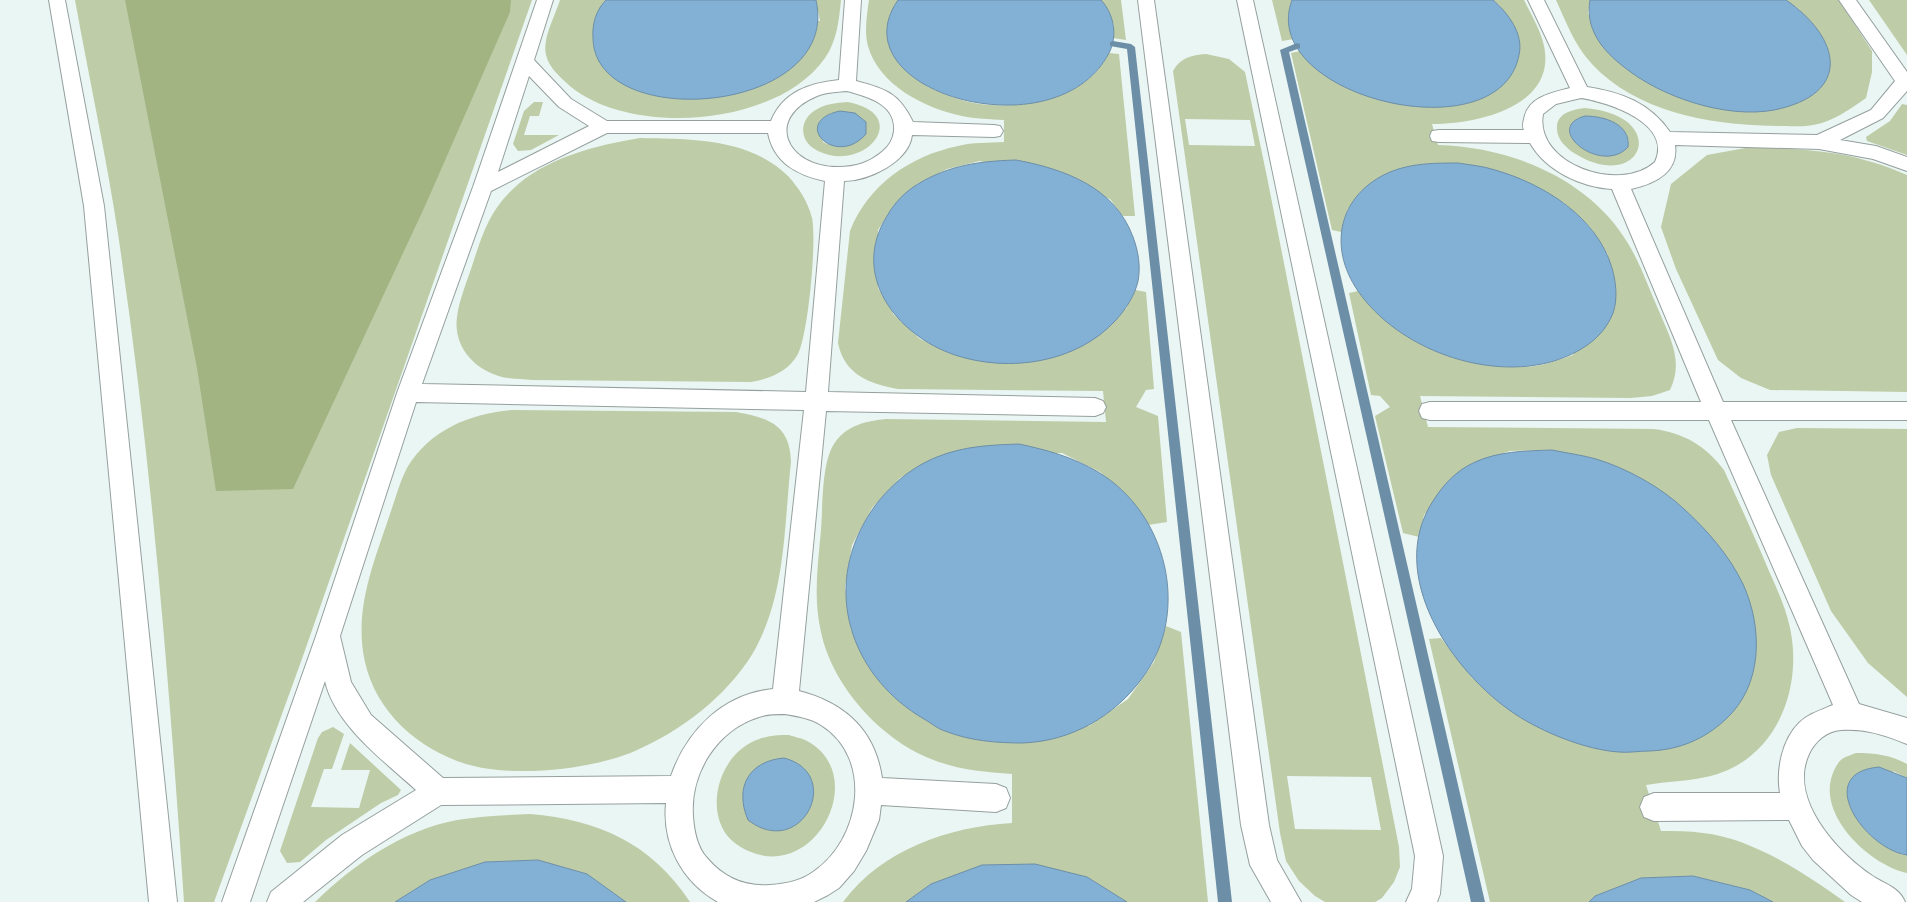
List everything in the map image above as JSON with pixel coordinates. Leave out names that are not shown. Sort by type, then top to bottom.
[{"type":"lane","points":[[57,0],[94,206],[163,902]]},
{"type":"lane","points":[[236,902],[328,636],[408,393],[483,187],[545,0]]},
{"type":"lane","points":[[846,85],[853,0]]},
{"type":"lane","points":[[1146,0],[1255,825],[1264,865],[1287,902]]},
{"type":"lane","points":[[1245,0],[1429,856],[1426,894],[1420,902]]},
{"type":"lane","points":[[1536,0],[1581,92]]},
{"type":"lane","points":[[1819,142],[1877,114],[1905,83],[1847,0]]},
{"type":"lane","points":[[526,62],[565,103],[604,127]]},
{"type":"lane","points":[[846,85],[865,87],[882,94],[894,103],[902,115],[905,128],[901,143],[891,156],[876,166],[856,173],[834,175],[814,172],[796,164],[783,153],[777,139],[777,127],[784,111],[795,100],[810,92],[828,86],[846,85]]},
{"type":"lane","points":[[1581,92],[1601,94],[1628,104],[1655,123],[1665,138],[1669,152],[1665,165],[1655,175],[1639,182],[1619,184],[1598,181],[1576,174],[1550,157],[1534,137],[1531,122],[1535,110],[1546,100],[1562,94],[1581,92]]},
{"type":"lane","points":[[483,187],[604,127],[777,127]]},
{"type":"lane","points":[[905,128],[994,131]]},
{"type":"lane","points":[[1439,136],[1534,137]]},
{"type":"lane","points":[[1665,138],[1819,142],[1876,153],[1907,164]]},
{"type":"lane","points":[[785,701],[816,400],[834,175]]},
{"type":"lane","points":[[1619,184],[1716,411],[1851,716]]},
{"type":"lane","points":[[408,393],[1096,407]]},
{"type":"lane","points":[[1430,411],[1907,410]]},
{"type":"lane","points":[[328,636],[339,686],[362,724],[438,792]]},
{"type":"lane","points":[[785,701],[812,706],[835,719],[854,738],[866,763],[870,791],[866,824],[851,853],[828,879],[798,895],[766,901],[734,895],[706,879],[687,853],[678,822],[679,790],[689,761],[706,736],[730,717],[757,705],[785,701]]},
{"type":"lane","points":[[1891,902],[1872,893],[1839,868],[1814,839],[1797,806],[1791,777],[1794,752],[1807,733],[1826,720],[1851,716],[1882,721],[1907,731]]},
{"type":"lane","points":[[281,902],[352,844],[438,792],[679,790]]},
{"type":"lane","points":[[870,791],[996,798]]},
{"type":"lane","points":[[1654,807],[1797,806]]},
{"type":"green space","points":[[75,0],[532,0],[303,656],[214,902],[184,902],[158,567],[130,317],[103,146]]},
{"type":"green space","points":[[125,0],[511,0],[510,12],[425,206],[293,489],[216,491],[197,368]]},
{"type":"green space","points":[[560,0],[606,0],[601,5],[820,21],[816,0],[841,0],[838,23],[832,45],[825,58],[803,81],[774,98],[740,110],[704,117],[666,118],[630,113],[598,103],[571,87],[556,72],[548,60],[545,49],[547,35]]},
{"type":"green space","points":[[869,0],[898,0],[892,10],[928,87],[974,103],[990,105],[1024,104],[1058,96],[1074,89],[1088,79],[1100,67],[1109,53],[1119,54],[1135,216],[1123,216],[1110,199],[980,161],[947,169],[917,184],[894,205],[878,230],[878,288],[894,315],[920,339],[955,355],[1126,309],[1135,290],[1146,292],[1154,389],[1146,390],[1136,407],[1158,416],[1167,522],[1148,525],[1132,501],[1100,472],[1062,453],[936,457],[900,478],[872,508],[852,545],[845,587],[851,630],[1089,726],[1128,699],[1154,662],[1166,626],[1181,632],[1208,902],[1127,902],[1087,877],[931,884],[906,902],[843,902],[877,868],[918,844],[964,830],[1012,823],[1012,774],[951,766],[912,750],[877,724],[861,708],[847,690],[836,671],[827,652],[821,632],[817,606],[825,471],[831,449],[846,431],[865,423],[886,419],[1106,422],[1103,391],[898,389],[877,384],[859,376],[846,363],[838,343],[850,231],[868,200],[893,175],[923,157],[964,145],[1004,142],[1004,120],[967,117],[933,107],[905,93],[882,72],[874,60],[867,41],[866,23]]},
{"type":"green space","points":[[1101,0],[1121,0],[1126,40],[1113,38],[1114,25]]},
{"type":"green space","points":[[1272,0],[1292,0],[1288,20],[1294,39],[1282,41]]},
{"type":"green space","points":[[1493,0],[1524,0],[1543,40],[1545,67],[1538,84],[1526,97],[1509,108],[1470,120],[1432,124],[1438,145],[1466,147],[1520,160],[1547,171],[1571,185],[1593,202],[1613,222],[1629,245],[1637,261],[1671,340],[1676,359],[1676,369],[1670,390],[1652,396],[1631,398],[1420,396],[1428,427],[1654,429],[1685,437],[1710,454],[1724,470],[1786,613],[1793,649],[1790,691],[1774,729],[1762,745],[1746,759],[1728,770],[1707,777],[1646,785],[1661,831],[1703,833],[1722,836],[1740,842],[1796,869],[1845,902],[1773,902],[1750,890],[1693,876],[1641,878],[1595,896],[1589,902],[1490,902],[1429,639],[1441,638],[1473,679],[1552,450],[1510,451],[1472,463],[1424,515],[1419,537],[1403,533],[1375,416],[1390,407],[1380,396],[1371,395],[1349,293],[1358,291],[1384,319],[1400,331],[1436,351],[1455,358],[1495,366],[1536,366],[1573,355],[1608,255],[1590,227],[1563,202],[1348,208],[1341,232],[1332,230],[1291,53],[1300,51],[1416,107],[1450,106],[1480,99],[1501,7]]},
{"type":"green space","points":[[1556,0],[1590,0],[1588,14],[1739,111],[1773,110],[1800,102],[1800,10],[1786,0],[1839,0],[1872,51],[1872,72],[1866,98],[1834,118],[1806,126],[1735,124],[1687,116],[1663,109],[1620,88],[1593,65],[1574,39]]},
{"type":"green space","points":[[1869,0],[1907,0],[1907,55]]},
{"type":"green space","points":[[1206,54],[1229,59],[1245,72],[1267,177],[1399,847],[1400,867],[1394,882],[1382,898],[1375,902],[1325,902],[1315,896],[1299,881],[1286,861],[1280,833],[1173,71],[1183,60],[1191,56]],"holes":[[[1185,119],[1250,120],[1255,146],[1189,145]],[[1287,776],[1371,777],[1381,830],[1295,829]]]},
{"type":"green space","points":[[534,102],[543,102],[539,116],[530,116],[524,135],[559,135],[531,150],[518,151],[513,144],[524,111]]},
{"type":"green space","points":[[847,102],[867,108],[877,118],[880,129],[875,140],[865,149],[852,155],[835,156],[818,151],[812,147],[803,132],[805,121],[814,111],[822,107]],"holes":[[[832,113],[866,122],[866,134],[851,144],[840,146],[823,142],[820,120]]]},
{"type":"green space","points":[[1902,104],[1907,105],[1907,155],[1867,141],[1866,137],[1890,121]]},
{"type":"green space","points":[[1584,108],[1612,114],[1630,124],[1638,137],[1638,149],[1631,160],[1617,165],[1598,164],[1574,153],[1565,146],[1560,140],[1557,129],[1559,119],[1570,111]],"holes":[[[1578,118],[1621,128],[1629,141],[1569,127]]]},
{"type":"green space","points":[[640,138],[699,140],[718,143],[756,154],[773,163],[788,176],[799,190],[806,201],[812,218],[813,246],[811,288],[805,328],[802,344],[794,360],[778,374],[751,382],[514,379],[492,374],[474,363],[467,355],[458,338],[457,317],[459,305],[486,226],[497,207],[525,179],[555,161],[589,149]]},
{"type":"green space","points":[[1751,147],[1812,151],[1848,156],[1867,160],[1907,175],[1907,392],[1770,390],[1741,378],[1718,360],[1676,269],[1661,227],[1671,184],[1707,155]]},
{"type":"green space","points":[[512,410],[736,412],[758,417],[776,425],[787,439],[791,462],[782,560],[772,608],[764,631],[753,653],[730,684],[701,711],[652,743],[617,758],[574,767],[528,771],[506,771],[466,764],[432,749],[402,726],[379,697],[365,662],[362,623],[368,585],[378,548],[407,468],[427,443],[452,426],[481,415]]},
{"type":"green space","points":[[1797,428],[1907,429],[1907,697],[1868,663],[1831,611],[1771,475],[1767,455],[1779,432]]},
{"type":"green space","points":[[333,727],[344,734],[332,769],[324,769],[311,807],[359,808],[370,770],[341,770],[350,743],[401,790],[398,795],[381,803],[326,840],[300,862],[287,863],[280,851],[318,738],[322,732]]},
{"type":"green space","points":[[789,735],[807,741],[825,757],[834,776],[834,798],[827,819],[814,838],[796,851],[775,856],[751,852],[731,840],[720,822],[717,810],[717,796],[724,770],[741,749],[752,742],[761,738]]},
{"type":"green space","points":[[1856,753],[1883,755],[1907,764],[1907,778],[1893,771],[1900,854],[1907,855],[1907,873],[1879,861],[1864,850],[1841,824],[1834,809],[1830,794],[1831,779],[1834,771],[1842,759]]},
{"type":"green space","points":[[530,814],[579,822],[621,838],[658,864],[690,902],[626,902],[587,874],[538,860],[485,862],[430,880],[395,902],[315,902],[363,862],[399,840],[418,832],[457,820]]},
{"type":"water","points":[[606,0],[816,0],[814,38],[792,68],[757,87],[715,98],[671,98],[632,89],[604,69],[593,33],[597,13]]},
{"type":"water","points":[[898,0],[1101,0],[1112,18],[1114,32],[1112,46],[1109,53],[1082,84],[1045,101],[1002,105],[960,99],[923,84],[897,61],[887,33]]},
{"type":"water","points":[[1292,0],[1493,0],[1514,24],[1519,39],[1519,55],[1502,86],[1470,103],[1429,107],[1385,101],[1343,86],[1310,63],[1291,34]]},
{"type":"water","points":[[1590,0],[1786,0],[1805,15],[1818,31],[1827,47],[1830,63],[1827,78],[1817,91],[1799,102],[1774,110],[1736,111],[1695,103],[1656,88],[1639,78],[1616,60],[1602,46],[1593,29],[1589,11]]},
{"type":"water","points":[[840,111],[855,113],[866,122],[866,134],[854,144],[842,147],[831,145],[823,140],[818,132],[818,124],[825,117]]},
{"type":"water","points":[[1585,116],[1608,120],[1621,127],[1628,139],[1628,147],[1617,154],[1604,156],[1591,153],[1580,147],[1572,139],[1570,130],[1573,122]]},
{"type":"water","points":[[1016,160],[1069,175],[1101,193],[1114,205],[1125,220],[1135,242],[1139,264],[1137,286],[1127,307],[1100,335],[1062,355],[1019,363],[997,363],[955,355],[934,346],[914,333],[898,318],[885,300],[877,281],[874,260],[877,238],[893,207],[918,184],[953,168]]},
{"type":"water","points":[[1458,163],[1490,169],[1532,184],[1566,205],[1594,233],[1605,250],[1612,268],[1616,296],[1615,308],[1609,322],[1597,338],[1572,354],[1554,361],[1528,366],[1501,367],[1473,363],[1446,355],[1420,344],[1396,329],[1375,311],[1358,291],[1348,274],[1343,257],[1341,239],[1343,223],[1349,207],[1359,194],[1373,182],[1398,169],[1424,164]]},
{"type":"water","points":[[1019,444],[1079,462],[1098,472],[1122,490],[1141,512],[1155,538],[1164,566],[1168,594],[1166,623],[1158,651],[1143,677],[1119,703],[1091,724],[1075,732],[1041,741],[1003,743],[964,737],[942,730],[900,702],[880,682],[864,659],[853,634],[847,608],[846,580],[852,553],[869,514],[885,494],[904,476],[926,462],[957,450]]},
{"type":"water","points":[[1552,450],[1607,463],[1643,479],[1665,493],[1709,534],[1731,563],[1743,584],[1750,601],[1754,619],[1756,655],[1753,673],[1747,690],[1738,705],[1718,726],[1700,738],[1681,746],[1660,750],[1623,752],[1593,748],[1551,733],[1526,721],[1491,696],[1449,648],[1432,620],[1421,590],[1417,560],[1420,530],[1437,495],[1456,474],[1482,459],[1512,452]]},
{"type":"water","points":[[784,758],[802,767],[812,780],[813,795],[809,810],[799,823],[785,830],[767,830],[748,820],[744,808],[744,787],[754,770],[762,764]]},
{"type":"water","points":[[1879,767],[1907,778],[1907,855],[1891,850],[1875,840],[1852,811],[1847,796],[1849,782],[1859,772]]},
{"type":"water","points":[[538,860],[587,874],[626,902],[395,902],[430,880],[485,862]]},
{"type":"water","points":[[1035,864],[1087,877],[1127,902],[906,902],[931,884],[982,865]]},
{"type":"water","points":[[1693,876],[1750,890],[1773,902],[1589,902],[1595,896],[1641,878]]},
{"type":"waterway","points":[[1113,44],[1131,47],[1225,902]]},
{"type":"waterway","points":[[1297,46],[1284,50],[1478,902]]}]
